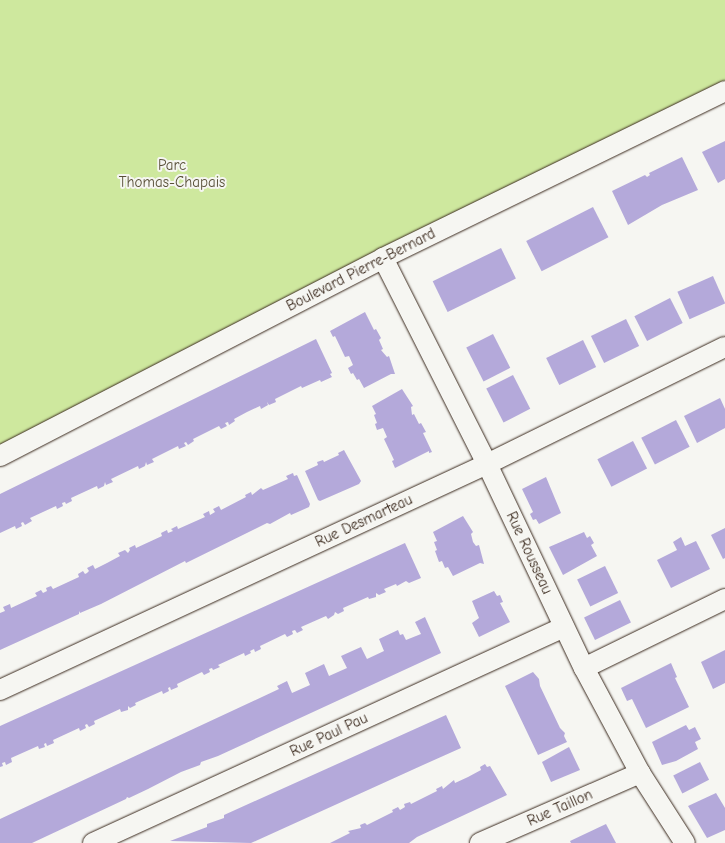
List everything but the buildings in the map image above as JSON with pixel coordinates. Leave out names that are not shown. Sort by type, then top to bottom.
[{"type":"street","name":"Boulevard Pierre-Bernard","points":[[0,456],[383,258],[725,91]]},
{"type":"street","name":"Rue Rousseau","points":[[383,258],[487,464],[584,668],[640,773],[685,843]]},
{"type":"street","name":"Rue Desmarteau","points":[[0,690],[487,464],[725,347]]},
{"type":"street","points":[[584,668],[725,599]]},
{"type":"street","name":"Rue Paul Pau","points":[[94,843],[564,627]]},
{"type":"street","name":"Rue Taillon","points":[[480,843],[640,773]]},
{"type":"green space","name":"Parc Thomas-Chapais","points":[[0,0],[725,0],[725,91],[0,456]]}]
